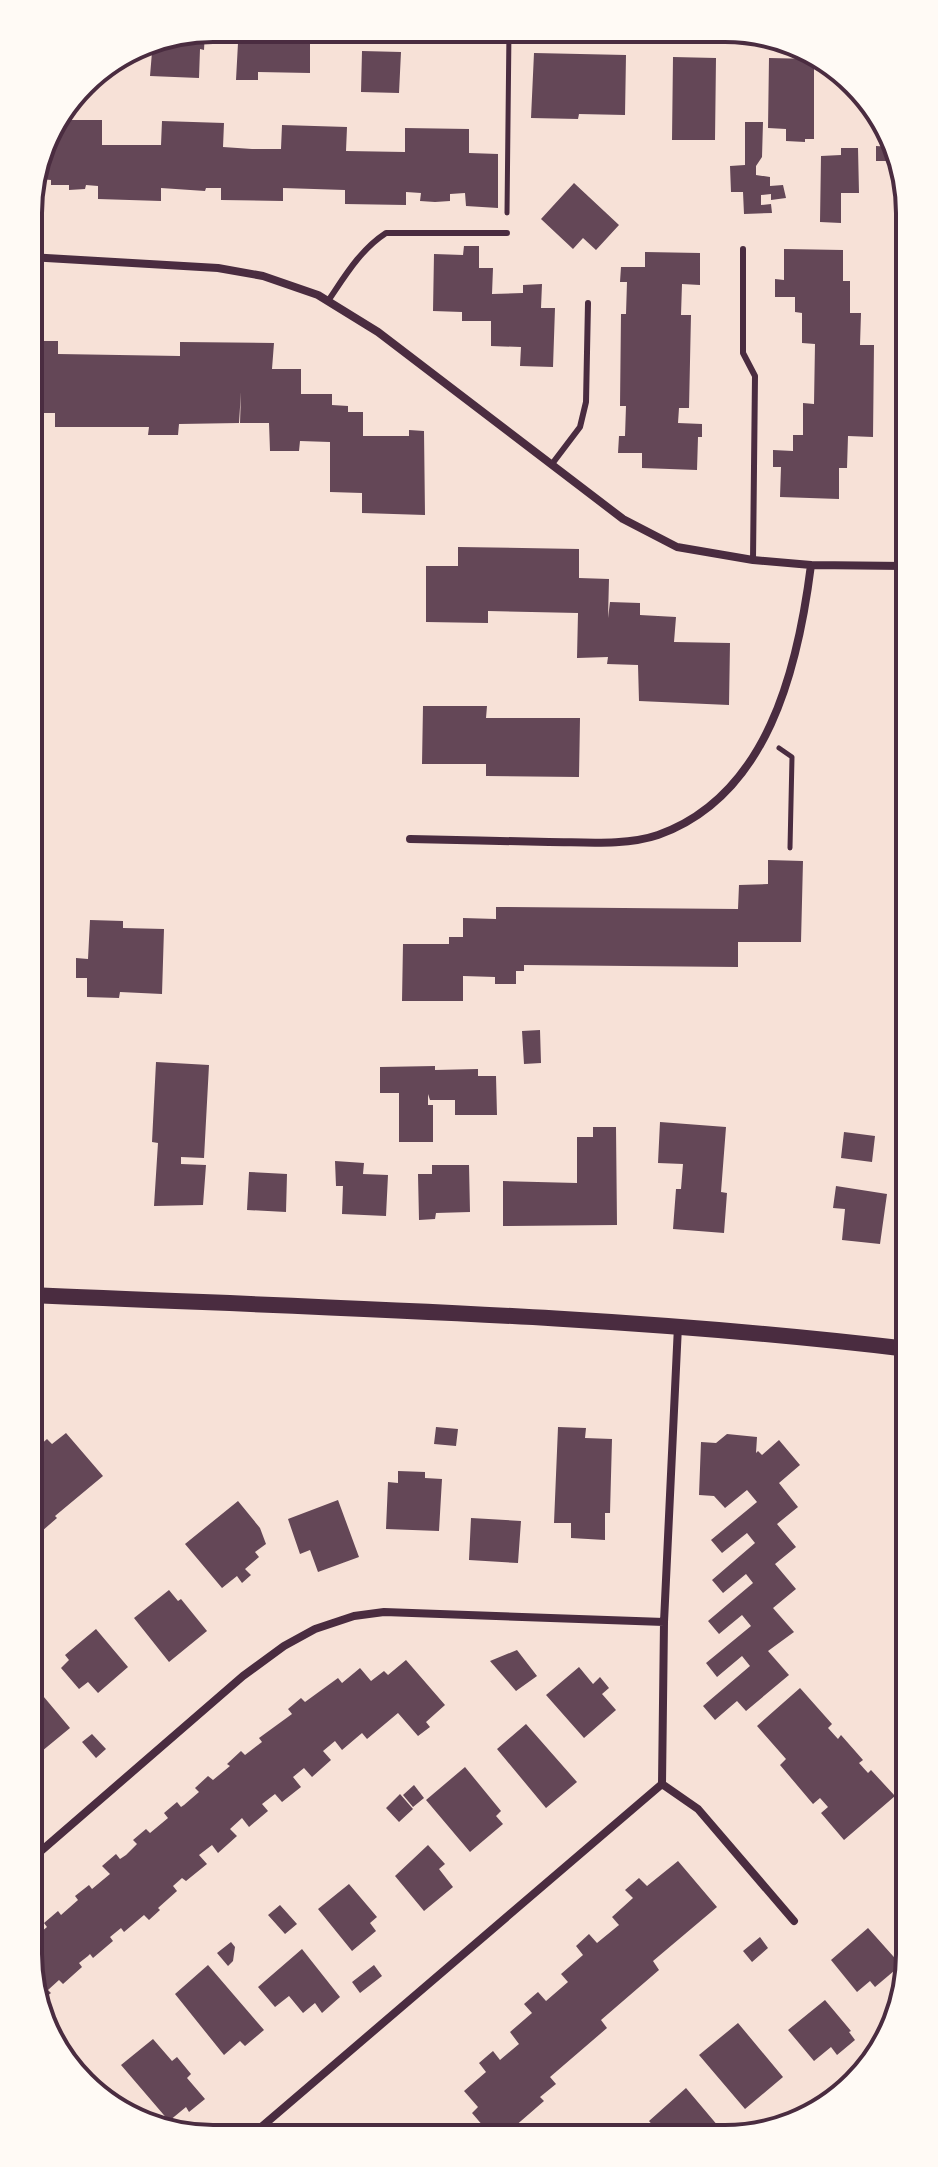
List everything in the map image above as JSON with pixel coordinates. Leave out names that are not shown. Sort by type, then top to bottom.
[{"type":"main road","points":[[42,1295],[678,1325],[896,1348]]},
{"type":"street","points":[[42,258],[218,268],[263,276],[318,295],[378,332],[623,519],[677,547],[753,560],[811,565],[896,566]]},
{"type":"street","points":[[410,839],[603,843],[657,835],[700,814],[738,780],[766,738],[802,625],[811,565]]},
{"type":"street","points":[[264,2125],[662,1784],[664,1622],[678,1325]]},
{"type":"street","points":[[42,1850],[243,1676],[284,1646],[315,1629],[354,1616],[384,1612],[664,1622]]},
{"type":"street","points":[[662,1784],[698,1809],[794,1921]]},
{"type":"lane","points":[[328,301],[355,262],[386,233],[507,233]]},
{"type":"lane","points":[[743,249],[743,353],[755,376],[753,560]]},
{"type":"lane","points":[[552,464],[580,427],[586,402],[588,303]]},
{"type":"path","points":[[507,233],[509,42]]},
{"type":"path","points":[[766,738],[792,757],[790,848]]},
{"type":"building","points":[[204,42],[204,50],[200,49],[199,78],[150,76],[152,53]]},
{"type":"building","points":[[310,42],[310,73],[258,72],[258,80],[236,80],[238,43]]},
{"type":"building","points":[[362,51],[401,52],[399,93],[361,92]]},
{"type":"building","points":[[534,53],[626,55],[625,115],[579,114],[578,119],[531,118]]},
{"type":"building","points":[[673,57],[716,58],[715,140],[672,140]]},
{"type":"building","points":[[769,58],[798,59],[814,68],[814,139],[786,141],[786,129],[768,128]]},
{"type":"building","points":[[70,120],[102,120],[102,145],[161,145],[162,121],[224,123],[223,147],[252,149],[281,149],[282,125],[347,127],[346,151],[405,152],[405,128],[469,129],[469,153],[498,154],[498,208],[466,206],[465,193],[450,194],[450,201],[420,201],[421,193],[406,192],[406,205],[345,204],[345,190],[283,188],[283,201],[221,200],[221,188],[206,188],[205,191],[161,188],[161,201],[98,199],[98,186],[86,185],[85,189],[69,190],[69,185],[51,185],[51,180],[45,179],[48,169],[55,147]]},
{"type":"building","points":[[745,122],[763,122],[762,157],[756,166],[756,175],[770,177],[770,186],[783,185],[786,198],[771,200],[771,194],[761,195],[761,205],[771,204],[772,213],[744,214],[743,192],[731,192],[730,166],[745,165]]},
{"type":"building","points":[[876,146],[883,146],[887,161],[876,161]]},
{"type":"building","points":[[841,148],[858,148],[859,193],[841,193],[841,223],[820,222],[821,156],[841,155]]},
{"type":"building","points":[[574,183],[619,225],[596,250],[583,238],[573,249],[541,219]]},
{"type":"building","points":[[464,246],[479,246],[479,268],[493,268],[492,294],[523,293],[523,285],[542,284],[541,308],[555,308],[553,367],[520,366],[521,347],[491,346],[491,321],[462,321],[462,312],[433,311],[434,254],[463,255]]},
{"type":"building","points":[[784,249],[843,250],[843,281],[850,281],[850,313],[861,313],[860,345],[874,345],[873,437],[848,436],[847,468],[839,468],[839,499],[780,497],[781,467],[773,467],[773,450],[793,451],[793,435],[803,435],[803,403],[814,404],[815,344],[802,343],[802,313],[795,312],[795,297],[775,297],[775,279],[784,280]]},
{"type":"building","points":[[645,252],[700,253],[700,285],[682,284],[681,315],[691,315],[689,408],[679,408],[678,423],[702,424],[702,437],[698,437],[697,470],[642,468],[642,453],[618,453],[619,436],[625,436],[626,406],[620,406],[621,314],[626,314],[627,282],[620,282],[621,267],[645,267]]},
{"type":"building","points":[[42,341],[58,341],[58,354],[180,356],[180,342],[274,343],[272,369],[301,369],[301,394],[332,394],[332,405],[348,406],[348,412],[363,412],[363,436],[409,436],[409,430],[424,431],[425,515],[362,513],[362,493],[330,492],[330,442],[300,441],[299,451],[270,451],[269,423],[240,423],[241,392],[239,423],[179,424],[178,435],[148,435],[149,427],[55,427],[55,413],[42,413]]},
{"type":"building","points":[[458,547],[579,549],[579,578],[609,579],[608,618],[610,602],[640,603],[640,615],[676,617],[674,642],[730,643],[729,705],[639,701],[638,665],[607,664],[608,657],[577,658],[578,613],[488,611],[488,623],[426,622],[426,566],[458,566]]},
{"type":"building","points":[[423,706],[487,706],[486,718],[580,718],[579,777],[486,776],[486,764],[422,764]]},
{"type":"building","points":[[768,860],[803,861],[801,942],[738,942],[738,967],[524,965],[524,971],[516,971],[516,984],[495,984],[495,977],[463,976],[463,1001],[402,1001],[403,944],[449,944],[449,937],[463,937],[463,918],[496,919],[496,907],[738,909],[739,885],[768,884]]},
{"type":"building","points":[[90,920],[123,921],[123,928],[164,929],[162,994],[120,992],[119,998],[87,997],[87,978],[76,978],[76,958],[88,959]]},
{"type":"building","points":[[540,1030],[541,1063],[524,1064],[522,1031]]},
{"type":"building","points":[[156,1062],[209,1065],[204,1158],[181,1157],[181,1164],[206,1165],[203,1205],[154,1206],[158,1143],[152,1142]]},
{"type":"building","points":[[435,1066],[435,1070],[478,1069],[478,1076],[496,1076],[497,1115],[455,1115],[455,1100],[430,1100],[428,1094],[428,1105],[433,1105],[433,1142],[399,1142],[399,1093],[380,1093],[380,1067]]},
{"type":"building","points":[[660,1122],[726,1127],[721,1192],[727,1193],[724,1233],[673,1229],[676,1189],[681,1189],[683,1164],[658,1163]]},
{"type":"building","points":[[593,1127],[616,1127],[617,1225],[503,1226],[503,1181],[577,1183],[577,1137],[593,1137]]},
{"type":"building","points":[[844,1132],[875,1136],[872,1162],[841,1158]]},
{"type":"building","points":[[335,1161],[364,1163],[363,1174],[388,1175],[386,1216],[342,1214],[343,1186],[336,1186]]},
{"type":"building","points":[[432,1165],[469,1165],[470,1212],[436,1213],[435,1219],[419,1220],[418,1174],[432,1174]]},
{"type":"building","points":[[249,1172],[287,1174],[286,1212],[247,1210]]},
{"type":"building","points":[[836,1186],[887,1194],[880,1244],[842,1240],[845,1209],[833,1208]]},
{"type":"building","points":[[436,1427],[458,1429],[456,1446],[434,1444]]},
{"type":"building","points":[[558,1427],[586,1428],[585,1438],[612,1439],[610,1513],[605,1513],[605,1540],[571,1538],[571,1523],[554,1523]]},
{"type":"building","points":[[66,1433],[103,1476],[55,1516],[57,1518],[42,1531],[42,1444],[47,1439],[52,1444]]},
{"type":"building","points":[[727,1434],[757,1437],[756,1453],[758,1451],[762,1455],[779,1440],[800,1465],[779,1483],[798,1507],[777,1524],[796,1547],[775,1564],[796,1589],[773,1608],[794,1632],[768,1651],[789,1675],[746,1711],[737,1701],[715,1720],[703,1706],[750,1666],[742,1656],[717,1677],[706,1663],[751,1626],[742,1615],[719,1634],[708,1621],[753,1583],[746,1574],[723,1593],[712,1580],[755,1543],[747,1533],[722,1553],[711,1540],[757,1502],[747,1490],[725,1508],[714,1496],[699,1495],[701,1442],[716,1443]]},
{"type":"building","points":[[398,1471],[425,1472],[425,1478],[442,1479],[439,1531],[386,1529],[388,1482],[398,1483]]},
{"type":"building","points":[[338,1500],[359,1557],[318,1572],[310,1550],[300,1554],[288,1519]]},
{"type":"building","points":[[238,1501],[260,1528],[266,1544],[255,1552],[259,1557],[245,1569],[251,1575],[242,1583],[237,1576],[222,1588],[185,1544]]},
{"type":"building","points":[[471,1518],[521,1521],[518,1563],[469,1560]]},
{"type":"building","points":[[169,1590],[178,1601],[181,1599],[207,1631],[169,1662],[134,1618]]},
{"type":"building","points":[[96,1629],[128,1667],[98,1693],[88,1682],[79,1689],[61,1668],[69,1660],[65,1655]]},
{"type":"building","points":[[517,1650],[537,1676],[516,1691],[490,1661]]},
{"type":"building","points":[[406,1660],[445,1705],[426,1722],[430,1727],[418,1736],[398,1713],[367,1739],[362,1733],[342,1750],[335,1741],[323,1751],[331,1760],[312,1777],[304,1768],[293,1777],[301,1787],[282,1802],[275,1794],[262,1804],[268,1811],[249,1827],[242,1818],[230,1829],[237,1836],[218,1853],[212,1845],[199,1855],[207,1864],[186,1881],[182,1878],[173,1886],[177,1891],[158,1908],[160,1910],[149,1920],[144,1915],[124,1932],[121,1928],[110,1937],[113,1941],[93,1958],[90,1954],[79,1963],[82,1967],[63,1984],[59,1980],[48,1990],[51,1993],[48,1996],[43,1976],[42,1931],[47,1927],[44,1923],[58,1911],[61,1915],[78,1900],[75,1896],[89,1885],[92,1889],[110,1874],[102,1866],[116,1854],[120,1859],[126,1855],[137,1844],[133,1840],[146,1829],[150,1833],[168,1818],[164,1813],[177,1802],[181,1807],[184,1805],[199,1792],[195,1788],[208,1776],[213,1780],[230,1766],[227,1764],[241,1751],[245,1755],[262,1742],[259,1738],[292,1714],[288,1709],[301,1698],[305,1702],[338,1678],[342,1683],[360,1668],[371,1681],[384,1671],[388,1675]]},
{"type":"building","points":[[579,1667],[593,1684],[600,1677],[609,1688],[602,1694],[616,1710],[584,1738],[546,1695]]},
{"type":"building","points":[[800,1688],[832,1724],[828,1728],[838,1739],[841,1735],[863,1760],[859,1763],[868,1773],[871,1770],[895,1796],[844,1840],[821,1813],[828,1807],[820,1798],[813,1804],[780,1765],[786,1759],[757,1726]]},
{"type":"building","points":[[42,1695],[70,1728],[42,1751]]},
{"type":"building","points":[[526,1724],[577,1782],[546,1808],[497,1749]]},
{"type":"building","points":[[92,1734],[106,1749],[96,1758],[82,1742]]},
{"type":"building","points":[[465,1767],[501,1811],[496,1816],[503,1824],[470,1852],[426,1800]]},
{"type":"building","points":[[414,1785],[424,1798],[413,1807],[403,1795]]},
{"type":"building","points":[[400,1794],[413,1809],[399,1822],[386,1808]]},
{"type":"building","points":[[428,1845],[445,1864],[439,1869],[453,1887],[424,1911],[395,1876]]},
{"type":"building","points":[[678,1861],[717,1907],[653,1961],[659,1970],[601,2020],[607,2028],[550,2077],[556,2084],[540,2097],[544,2101],[516,2125],[482,2125],[472,2113],[478,2107],[464,2091],[486,2072],[479,2063],[493,2051],[500,2060],[519,2044],[510,2032],[532,2013],[524,2004],[538,1992],[546,2001],[568,1982],[561,1974],[583,1955],[576,1946],[589,1934],[597,1943],[619,1925],[612,1917],[633,1898],[625,1890],[639,1878],[647,1886]]},
{"type":"building","points":[[349,1884],[377,1917],[370,1923],[376,1931],[352,1951],[318,1909]]},
{"type":"building","points":[[280,1905],[297,1924],[285,1934],[268,1915]]},
{"type":"building","points":[[868,1928],[896,1959],[896,1965],[895,1970],[875,1987],[870,1981],[857,1992],[831,1960]]},
{"type":"building","points":[[760,1937],[768,1948],[752,1962],[743,1951]]},
{"type":"building","points":[[231,1942],[235,1947],[233,1961],[228,1966],[217,1953]]},
{"type":"building","points":[[302,1949],[340,1997],[322,2013],[315,2003],[303,2013],[289,1996],[275,2007],[258,1987]]},
{"type":"building","points":[[208,1965],[264,2030],[245,2046],[240,2041],[224,2055],[175,1994]]},
{"type":"building","points":[[374,1965],[382,1976],[360,1993],[352,1982]]},
{"type":"building","points":[[825,2000],[855,2040],[837,2055],[831,2047],[814,2061],[788,2030]]},
{"type":"building","points":[[738,2023],[783,2077],[745,2109],[699,2055]]},
{"type":"building","points":[[153,2039],[172,2061],[177,2057],[191,2074],[187,2078],[205,2099],[189,2112],[186,2107],[171,2120],[167,2119],[121,2065]]},
{"type":"building","points":[[686,2088],[717,2125],[652,2125],[649,2121]]}]
